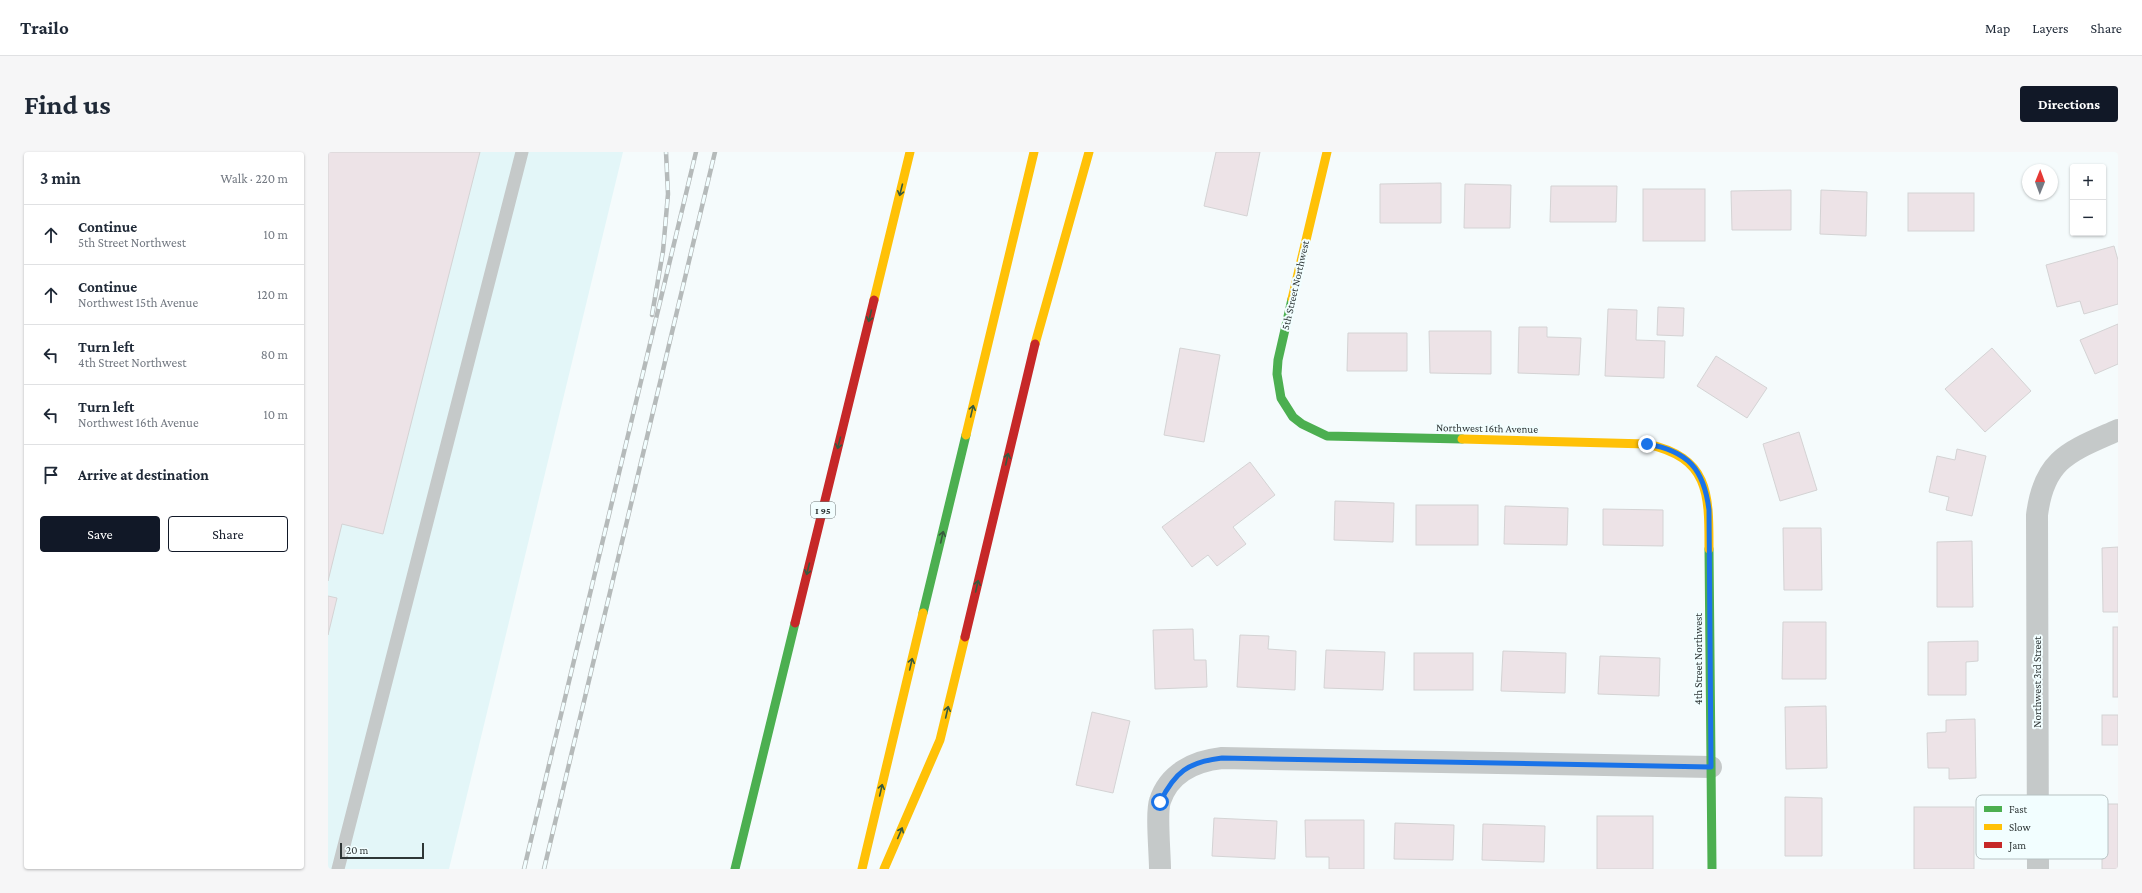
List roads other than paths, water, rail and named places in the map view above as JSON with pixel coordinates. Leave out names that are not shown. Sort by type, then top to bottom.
[{"type":"main road","name":"I 95","points":[[735,869],[910,152]]},
{"type":"main road","points":[[862,869],[1034,152]]},
{"type":"main road","points":[[884,869],[940,740],[1031,359],[1089,152]]},
{"type":"main road","name":"5th Street Northwest","points":[[1292,416],[1281,400],[1276,380],[1278,360],[1327,152]]},
{"type":"main road","name":"Northwest 16th Avenue","points":[[1292,416],[1308,429],[1327,436],[1647,444],[1666,448],[1684,457]]},
{"type":"main road","name":"4th Street Northwest","points":[[1684,457],[1698,472],[1707,490],[1709,510],[1712,869]]},
{"type":"street","name":"Northwest 3rd Street","points":[[2038,795],[2037,515],[2040,494],[2047,476],[2059,461],[2074,449],[2118,430]]},
{"type":"street","points":[[1160,869],[1160,802],[1169,784],[1183,769],[1202,760],[1222,758],[1711,767]]},
{"type":"street","name":"Northwest 3rd Street","points":[[2038,859],[2038,869]]},
{"type":"lane","points":[[338,869],[522,152]]},
{"type":"railway","points":[[652,315],[663,251],[668,194],[666,152]]},
{"type":"railway","points":[[524,869],[696,152]]},
{"type":"railway","points":[[544,869],[715,152]]}]
